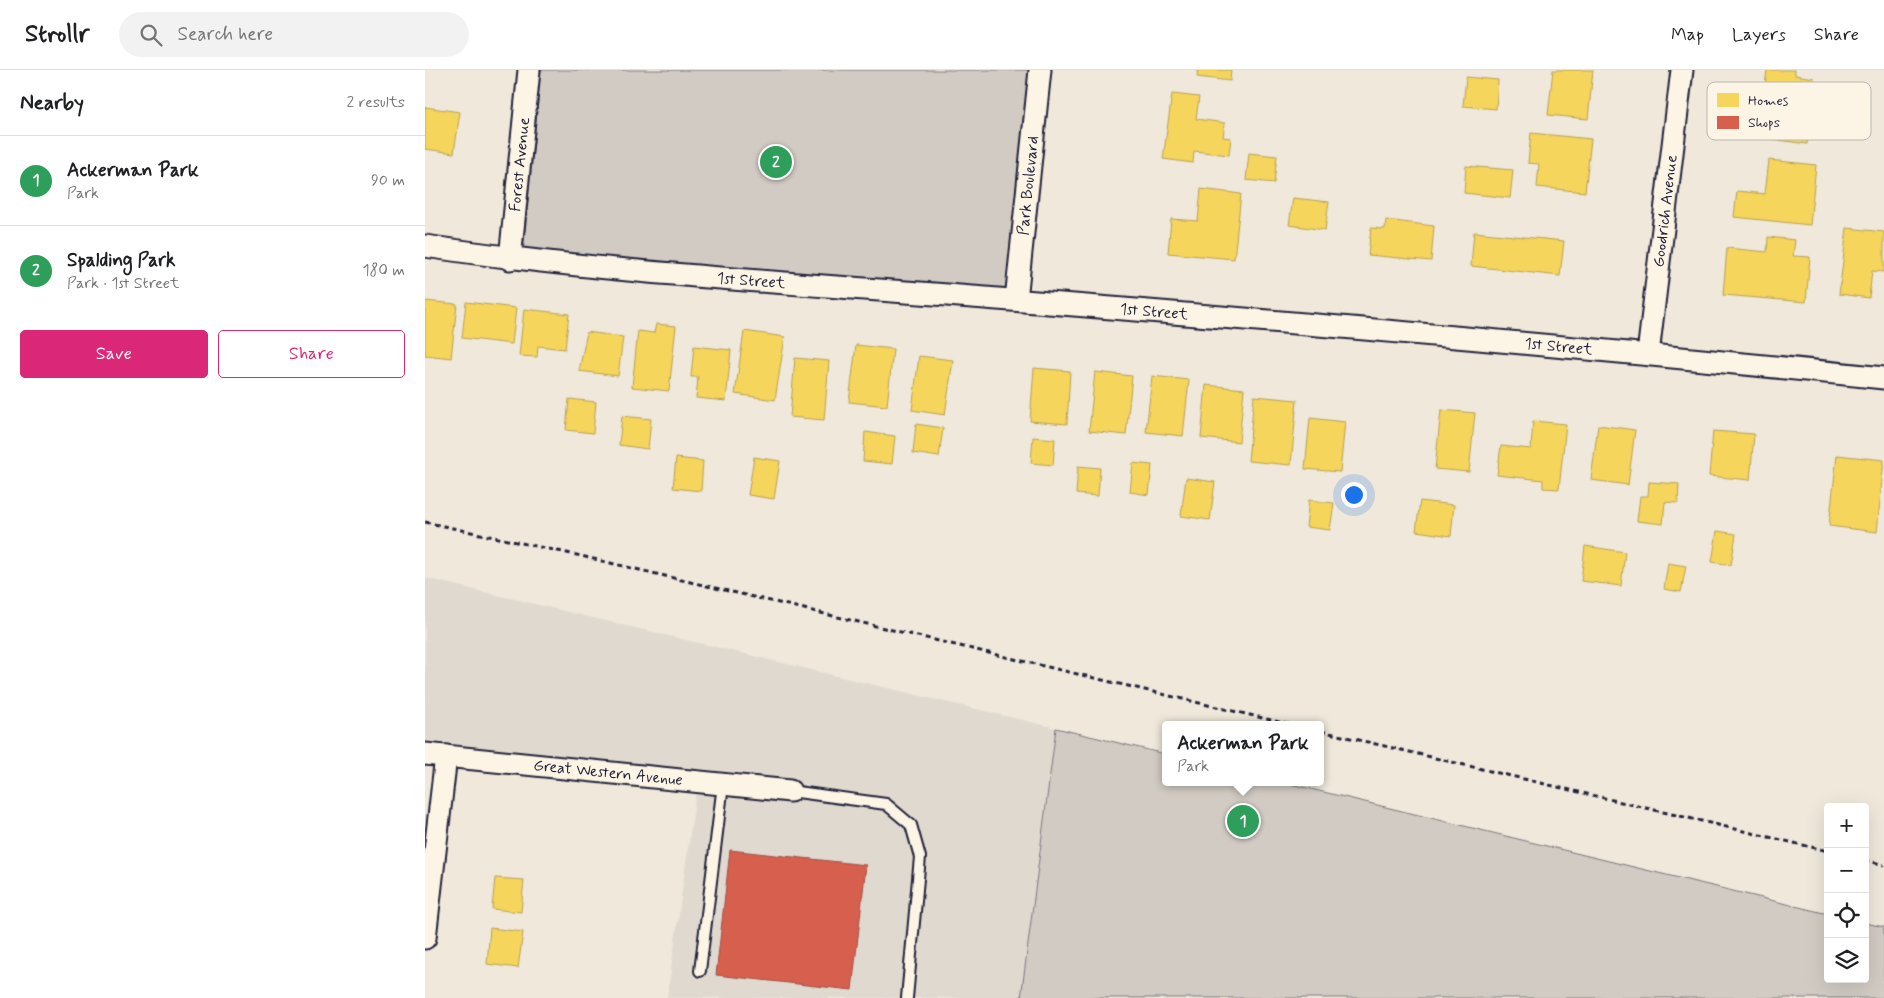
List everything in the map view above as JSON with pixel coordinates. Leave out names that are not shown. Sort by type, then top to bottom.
[{"type":"street","name":"Forest Avenue","points":[[510,259],[529,70]]},
{"type":"street","name":"Park Boulevard","points":[[1016,300],[1040,70]]},
{"type":"street","name":"Goodrich Avenue","points":[[1648,354],[1681,70]]},
{"type":"street","name":"1st Street","points":[[425,246],[573,266],[1016,300],[1648,354],[1884,378]]},
{"type":"street","name":"Great Western Avenue","points":[[425,754],[790,791]]},
{"type":"street","points":[[425,938],[446,756]]},
{"type":"lane","points":[[700,971],[723,784]]},
{"type":"lane","points":[[790,791],[886,804],[911,825],[920,857],[907,998]]},
{"type":"path","points":[[425,522],[581,556],[1276,721]]},
{"type":"path","points":[[1324,732],[1824,850]]},
{"type":"path","points":[[1869,861],[1884,865]]},
{"type":"shaded area","points":[[541,70],[1031,70],[1007,290],[523,254]]},
{"type":"shaded area","points":[[425,578],[1056,728],[1021,998],[667,998],[696,792],[425,763]]},
{"type":"shaded area","points":[[1056,728],[1162,753],[1162,786],[1299,786],[1824,913],[1824,983],[1869,983],[1869,924],[1884,927],[1884,998],[1021,998]]},
{"type":"building: Homes","points":[[1198,70],[1231,70],[1230,81],[1197,77]]},
{"type":"building: Homes","points":[[1553,70],[1593,70],[1588,119],[1548,115]]},
{"type":"building: Homes","points":[[1767,70],[1795,70],[1795,75],[1814,78],[1813,82],[1765,82]]},
{"type":"building: Homes","points":[[1466,77],[1498,80],[1496,109],[1463,106]]},
{"type":"building: Homes","points":[[1172,94],[1199,97],[1196,119],[1225,123],[1223,137],[1231,138],[1229,155],[1194,151],[1193,163],[1163,159]]},
{"type":"building: Homes","points":[[425,107],[460,112],[454,153],[425,149]]},
{"type":"building: Homes","points":[[1531,133],[1591,139],[1585,192],[1537,187],[1539,164],[1528,163]]},
{"type":"building: Homes","points":[[1778,140],[1808,140],[1807,144]]},
{"type":"building: Homes","points":[[1249,153],[1277,156],[1274,183],[1246,180]]},
{"type":"building: Homes","points":[[1769,160],[1816,165],[1810,225],[1734,217],[1737,191],[1765,194]]},
{"type":"building: Homes","points":[[1466,166],[1513,170],[1510,198],[1464,193]]},
{"type":"building: Homes","points":[[1201,189],[1241,194],[1234,259],[1168,253],[1171,219],[1198,221]]},
{"type":"building: Homes","points":[[1293,198],[1329,202],[1325,230],[1289,225]]},
{"type":"building: Homes","points":[[1386,220],[1434,226],[1431,261],[1368,255],[1371,228],[1385,229]]},
{"type":"building: Homes","points":[[1847,228],[1884,232],[1884,272],[1872,271],[1869,298],[1839,294]]},
{"type":"building: Homes","points":[[1474,232],[1564,241],[1560,276],[1471,266]]},
{"type":"building: Homes","points":[[1768,237],[1795,240],[1793,256],[1810,257],[1806,302],[1723,295],[1727,248],[1767,252]]},
{"type":"building: Homes","points":[[425,301],[457,304],[451,358],[425,355]]},
{"type":"building: Homes","points":[[466,302],[516,308],[512,344],[462,338]]},
{"type":"building: Homes","points":[[524,309],[569,314],[565,349],[538,346],[537,357],[519,356]]},
{"type":"building: Homes","points":[[656,324],[676,326],[669,391],[632,387],[638,331],[654,333]]},
{"type":"building: Homes","points":[[744,331],[785,337],[775,400],[735,394]]},
{"type":"building: Homes","points":[[587,332],[623,337],[618,376],[579,371]]},
{"type":"building: Homes","points":[[856,345],[893,349],[887,406],[849,402]]},
{"type":"building: Homes","points":[[694,346],[731,350],[726,401],[696,398],[698,377],[691,377]]},
{"type":"building: Homes","points":[[919,356],[953,360],[945,415],[912,410]]},
{"type":"building: Homes","points":[[795,358],[829,361],[824,420],[790,417]]},
{"type":"building: Homes","points":[[1034,368],[1070,371],[1067,424],[1030,421]]},
{"type":"building: Homes","points":[[1095,372],[1132,376],[1126,435],[1089,431]]},
{"type":"building: Homes","points":[[1152,376],[1189,380],[1183,436],[1146,432]]},
{"type":"building: Homes","points":[[1206,385],[1244,389],[1239,442],[1201,438]]},
{"type":"building: Homes","points":[[1254,396],[1297,400],[1291,465],[1248,461]]},
{"type":"building: Homes","points":[[569,399],[596,402],[593,433],[566,430]]},
{"type":"building: Homes","points":[[1441,410],[1475,413],[1469,472],[1435,469]]},
{"type":"building: Homes","points":[[622,416],[651,419],[648,449],[619,445]]},
{"type":"building: Homes","points":[[1310,418],[1345,422],[1340,472],[1305,469]]},
{"type":"building: Homes","points":[[1533,421],[1566,424],[1559,489],[1543,488],[1543,480],[1497,475],[1501,446],[1531,449]]},
{"type":"building: Homes","points":[[916,424],[943,428],[939,457],[913,453]]},
{"type":"building: Homes","points":[[1598,425],[1635,430],[1628,485],[1591,480]]},
{"type":"building: Homes","points":[[1713,431],[1754,434],[1750,480],[1709,476]]},
{"type":"building: Homes","points":[[865,432],[895,436],[892,464],[863,461]]},
{"type":"building: Homes","points":[[1033,437],[1055,439],[1053,465],[1031,463]]},
{"type":"building: Homes","points":[[1837,455],[1884,460],[1877,532],[1829,526]]},
{"type":"building: Homes","points":[[754,457],[780,461],[774,499],[748,495]]},
{"type":"building: Homes","points":[[676,458],[703,461],[701,491],[673,488]]},
{"type":"building: Homes","points":[[1133,463],[1152,465],[1149,495],[1130,492]]},
{"type":"building: Homes","points":[[1078,466],[1100,468],[1098,496],[1076,494]]},
{"type":"building: Homes","points":[[1186,478],[1215,482],[1210,520],[1181,516]]},
{"type":"building: Homes","points":[[1649,482],[1679,484],[1678,503],[1665,502],[1663,524],[1637,521],[1640,496],[1648,496]]},
{"type":"building: Homes","points":[[1309,500],[1334,503],[1330,530],[1306,527]]},
{"type":"building: Homes","points":[[1420,501],[1454,505],[1451,536],[1416,531]]},
{"type":"building: Homes","points":[[1717,531],[1736,534],[1731,565],[1712,562]]},
{"type":"building: Homes","points":[[1585,546],[1625,552],[1621,586],[1581,581]]},
{"type":"building: Homes","points":[[1668,563],[1686,566],[1681,592],[1664,589]]},
{"type":"building: Homes","points":[[495,878],[524,880],[521,912],[492,909]]},
{"type":"building: Homes","points":[[490,928],[523,932],[518,968],[487,964]]},
{"type":"building: Shops","points":[[730,850],[866,865],[852,990],[716,975]]},
{"type":"place","name":"Spalding Park","points":[[776,162]]},
{"type":"place","name":"Ackerman Park","points":[[1243,821]]}]
